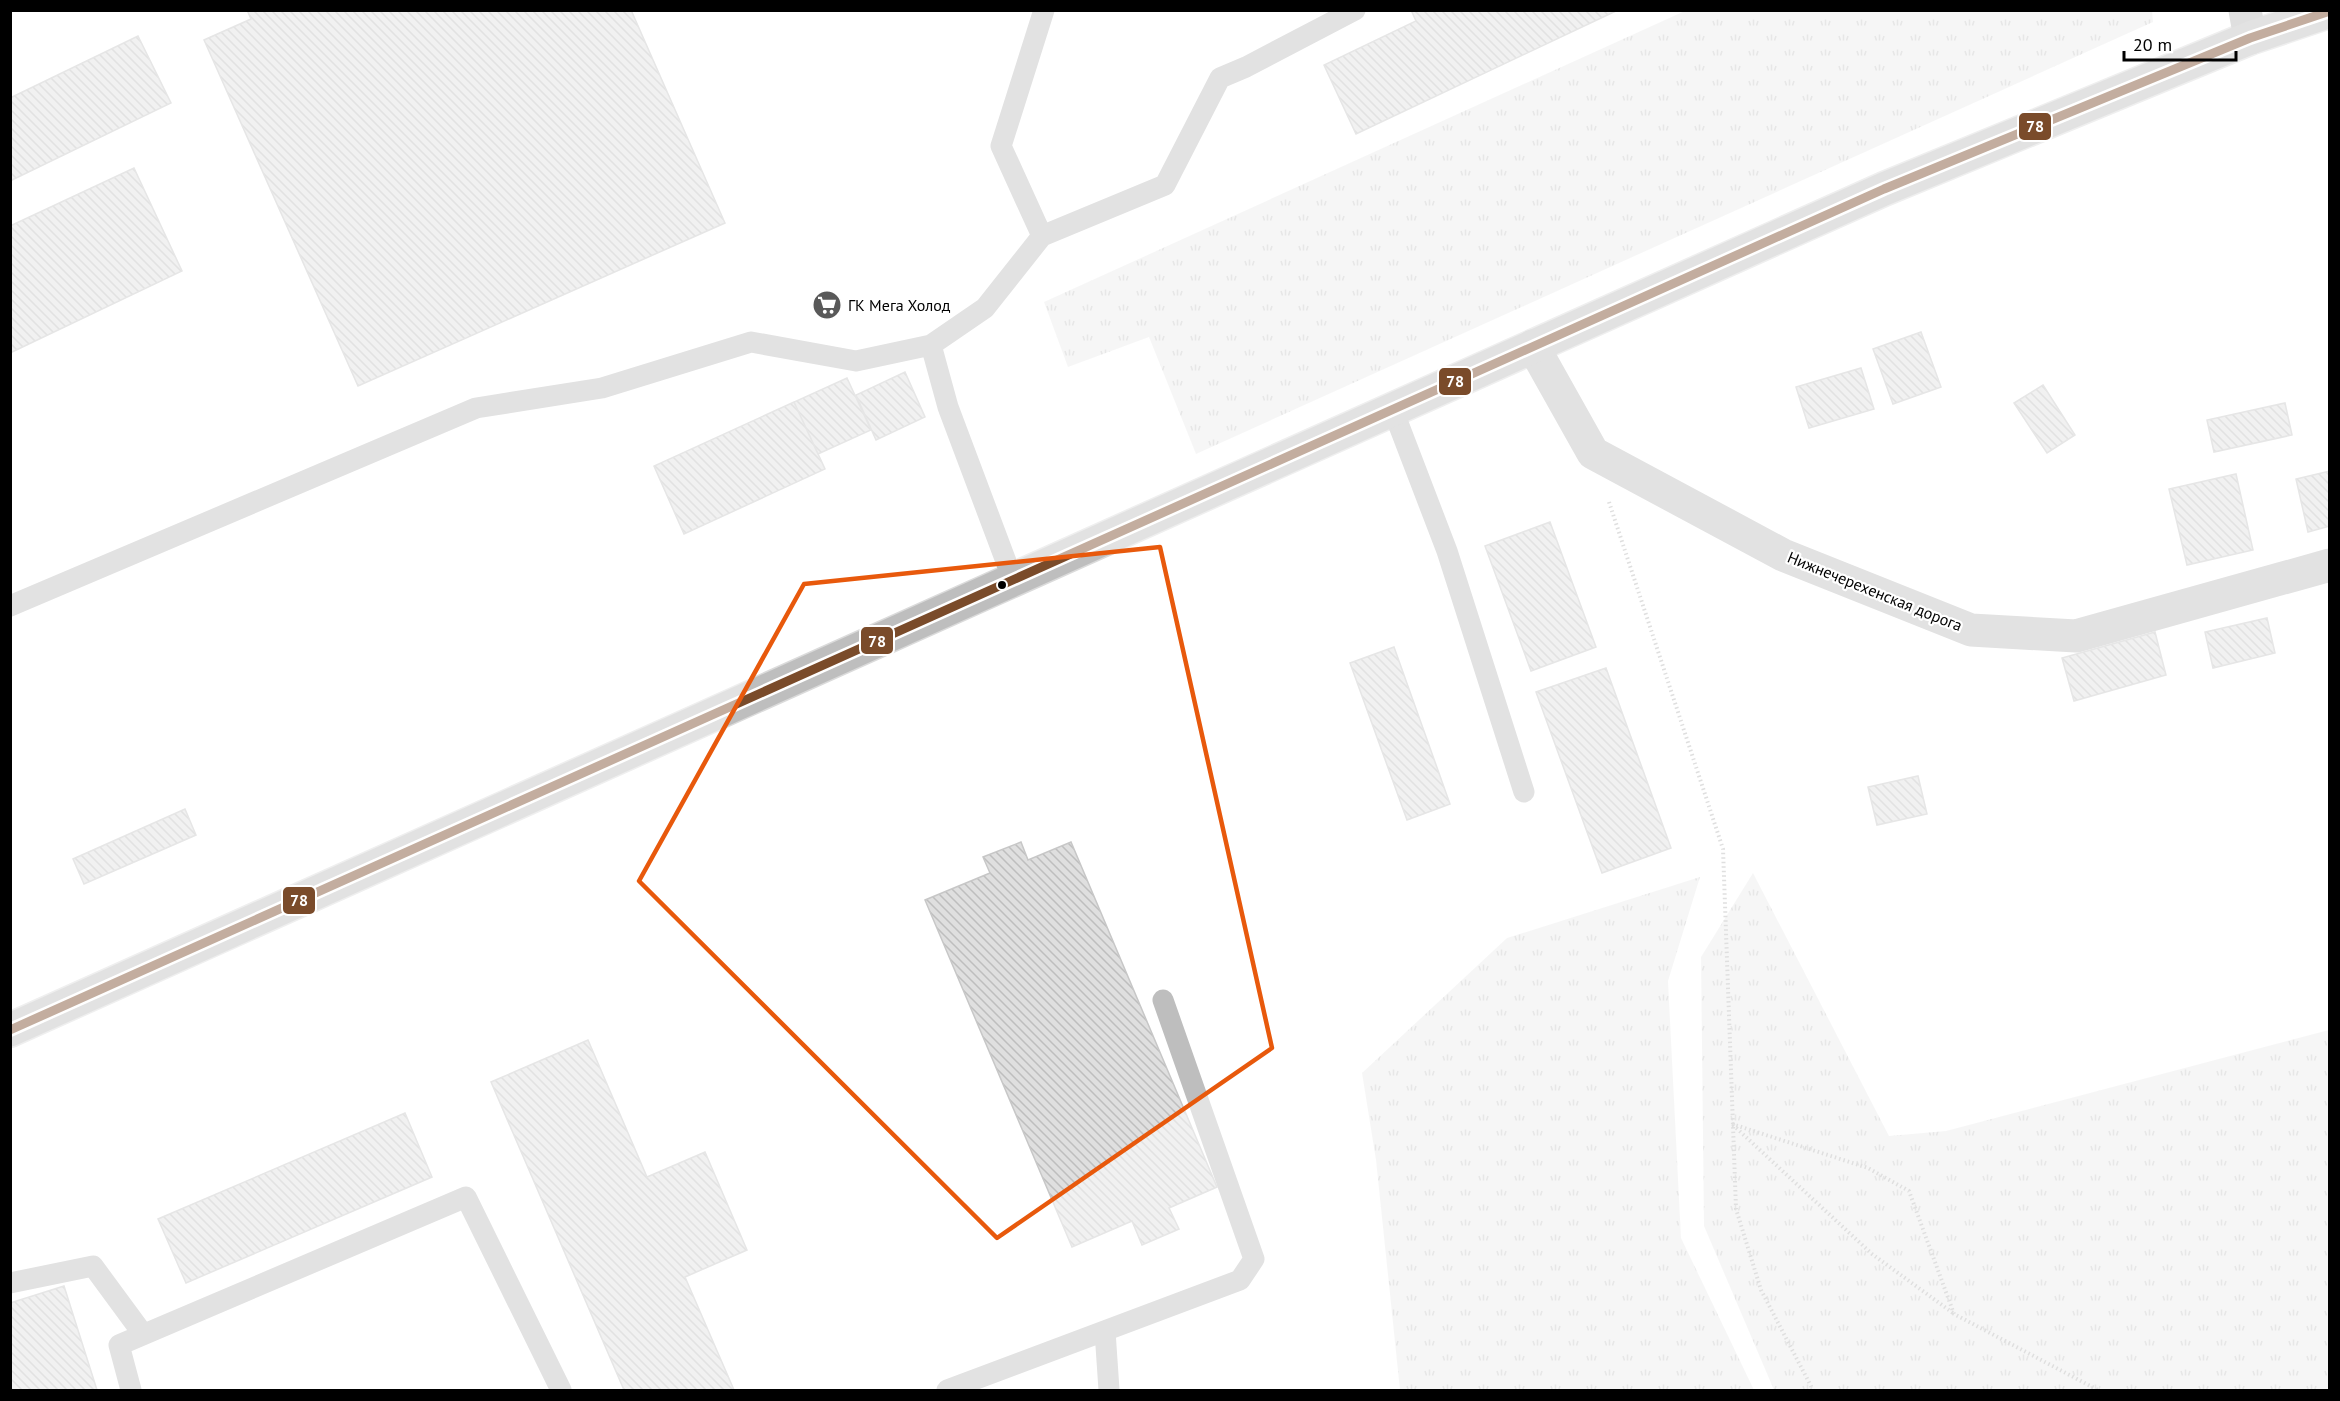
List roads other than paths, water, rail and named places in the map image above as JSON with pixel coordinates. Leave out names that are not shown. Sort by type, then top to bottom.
[{"type":"main road","points":[[10,1030],[2248,24],[2330,11]]},
{"type":"main road","name":"Нижнечерехенская дорога","points":[[1533,346],[1593,453],[1783,555],[1971,630],[2076,636],[2330,565]]},
{"type":"lane","points":[[1042,236],[1001,146],[1044,10]]},
{"type":"lane","points":[[10,606],[476,408],[602,388],[751,342],[856,362],[931,345],[985,308],[1042,236],[1165,185],[1220,78],[1246,67],[1355,10]]},
{"type":"lane","points":[[931,345],[948,407],[1012,580]]},
{"type":"lane","points":[[1393,410],[1447,551],[1524,792]]},
{"type":"lane","points":[[947,1390],[1240,1280],[1254,1259],[1163,1000]]},
{"type":"lane","points":[[131,1390],[119,1345],[466,1197],[561,1390]]},
{"type":"lane","points":[[10,1282],[93,1266],[143,1334]]},
{"type":"lane","points":[[1105,1331],[1109,1390]]},
{"type":"place","name":"ГК Мега Холод","points":[[827,305]]}]
